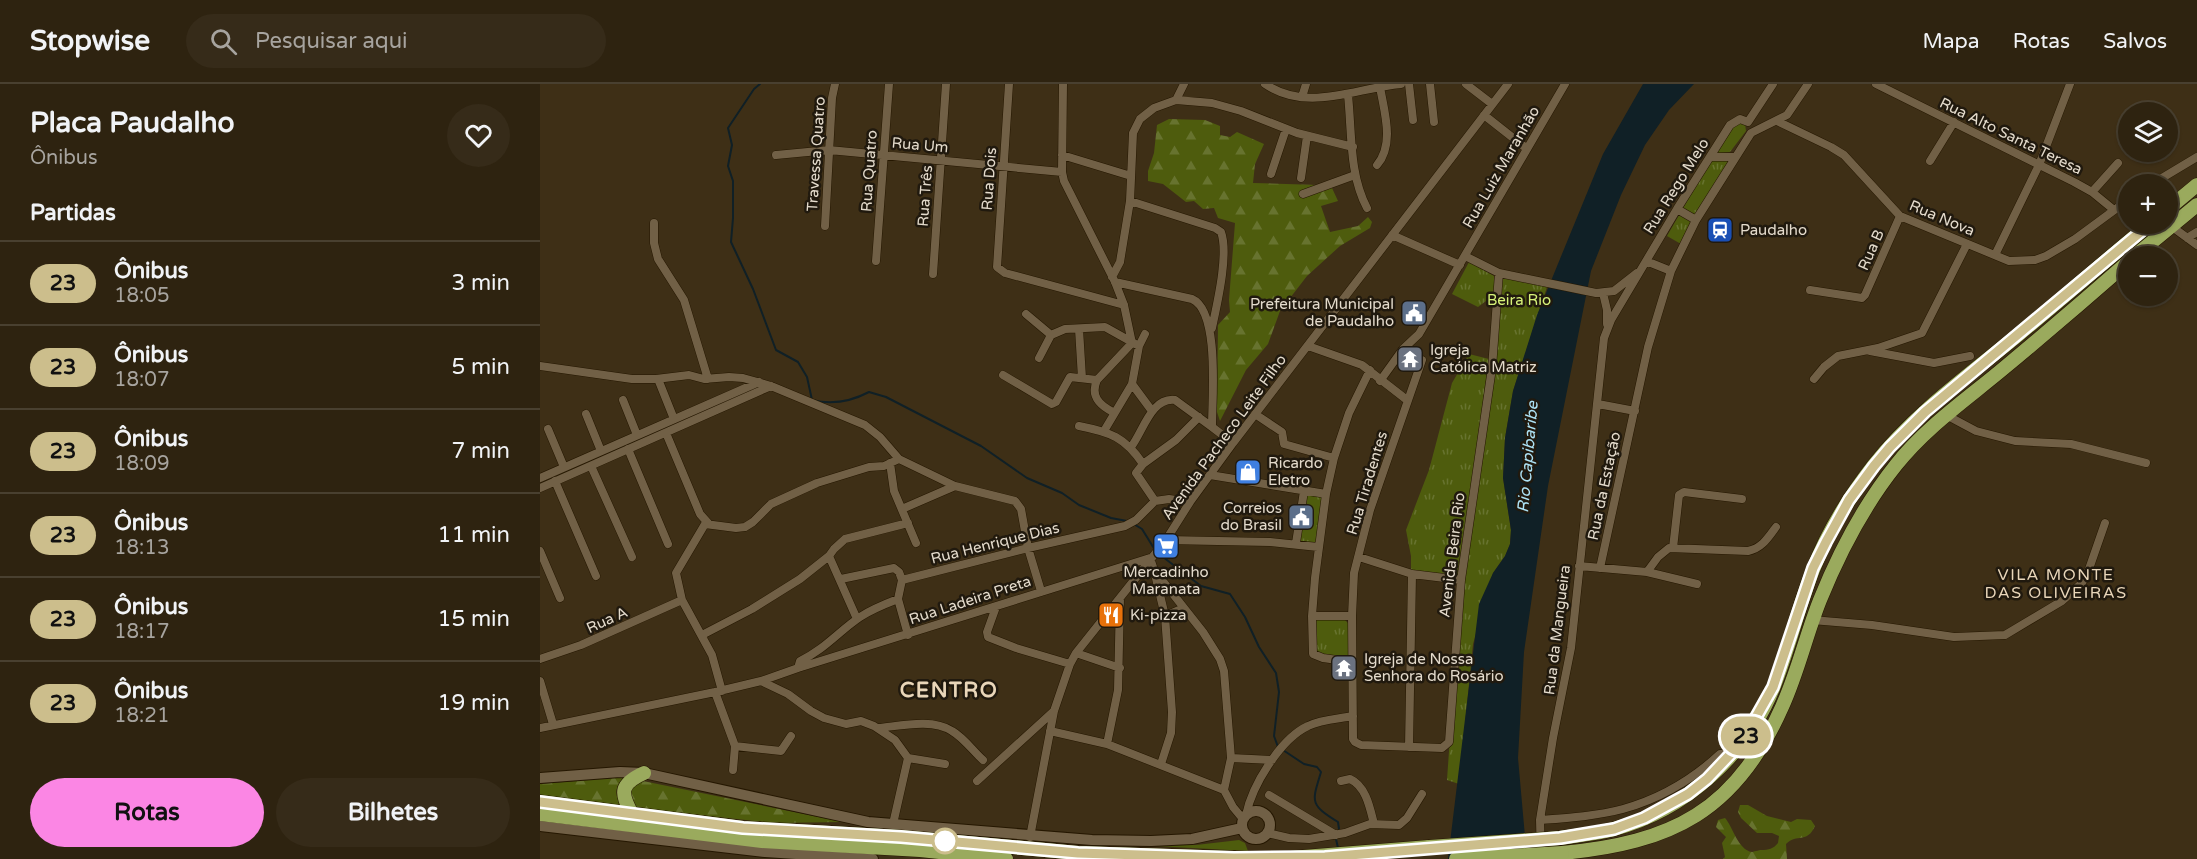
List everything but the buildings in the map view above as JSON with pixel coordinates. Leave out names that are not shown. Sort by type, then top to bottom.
[{"type":"highway","points":[[2178,201],[2197,185]]},
{"type":"highway","points":[[2178,220],[2197,205]]},
{"type":"highway","points":[[540,802],[753,829],[901,837],[1078,853],[1234,858],[1278,859],[1560,838],[1614,829],[1644,818],[1688,794],[1733,754],[1759,715],[1773,687],[1813,568],[1840,514],[1874,466],[1925,412],[2138,234]]},
{"type":"highway","points":[[2147,246],[2161,234]]},
{"type":"highway","points":[[1456,859],[1562,853],[1617,846],[1643,840],[1701,812],[1738,779],[1754,760],[1783,705],[1812,620],[1830,576],[1876,492],[1897,464],[1946,415],[2118,270]]},
{"type":"highway","points":[[632,814],[623,798],[624,787],[631,778],[644,773]]},
{"type":"highway","points":[[540,814],[762,841],[920,850],[1006,859]]},
{"type":"main road","points":[[540,778],[610,772],[644,773],[843,817],[1030,837],[1152,841],[1202,838],[1244,821],[1254,811],[1266,816],[1269,825],[1267,833],[1256,839],[1247,836],[1244,821]]},
{"type":"main road","points":[[540,826],[784,857],[873,859]]},
{"type":"main road","points":[[1255,859],[1256,839]]},
{"type":"street","name":"Travessa Quatro","points":[[825,226],[832,98],[835,84]]},
{"type":"street","name":"Rua Quatro","points":[[876,261],[889,84]]},
{"type":"street","name":"Rua Três","points":[[933,274],[946,84]]},
{"type":"street","name":"Rua Dois","points":[[1009,84],[998,268],[1005,273],[1124,304]]},
{"type":"street","points":[[1064,84],[1062,172],[1070,195],[1114,279],[1124,304],[1135,344],[1132,384],[1104,430]]},
{"type":"street","points":[[1176,100],[1184,84]]},
{"type":"street","points":[[1265,84],[1287,95],[1302,97],[1348,95],[1360,88],[1401,84]]},
{"type":"street","points":[[1302,97],[1306,84]]},
{"type":"street","points":[[1409,84],[1413,120]]},
{"type":"street","points":[[1429,84],[1434,122]]},
{"type":"street","points":[[1466,84],[1492,104]]},
{"type":"street","name":"Avenida Pacheco Leite Filho","points":[[1030,837],[1054,711],[1076,653],[1166,540],[1190,502],[1233,443],[1508,84]]},
{"type":"street","name":"Rua Luiz Maranhão","points":[[1380,381],[1403,349],[1419,334],[1565,84]]},
{"type":"street","points":[[1773,84],[1748,122],[1751,133],[1787,116],[1808,84]]},
{"type":"street","name":"Rua Alto Santa Teresa","points":[[1876,84],[2092,192],[2114,210]]},
{"type":"street","points":[[1995,255],[2039,165],[2070,84]]},
{"type":"street","points":[[1377,165],[1384,154],[1387,134],[1380,87]]},
{"type":"street","points":[[1348,95],[1355,175],[1367,208]]},
{"type":"street","points":[[1114,279],[1120,262],[1130,201],[1133,133],[1140,119],[1154,108],[1176,100],[1226,106],[1307,136],[1353,147]]},
{"type":"street","points":[[1484,115],[1526,148]]},
{"type":"street","name":"Rua Rego Melo","points":[[1607,330],[1677,209],[1730,125],[1742,119],[1748,122]]},
{"type":"street","name":"Rua Nova","points":[[1777,121],[1844,155],[1900,216],[2015,261],[2034,260],[2046,256],[2075,239],[2114,210]]},
{"type":"street","points":[[1930,161],[1954,122]]},
{"type":"street","points":[[1271,174],[1286,129]]},
{"type":"street","name":"Rua da Estação","points":[[1600,567],[1648,347],[1671,272],[1696,220],[1751,133]]},
{"type":"street","points":[[1301,178],[1307,136]]},
{"type":"street","name":"Rua Um","points":[[776,155],[829,150],[1062,172]]},
{"type":"street","points":[[1062,155],[1131,176]]},
{"type":"street","points":[[2168,174],[2197,156]]},
{"type":"street","points":[[1710,157],[1735,157]]},
{"type":"street","points":[[2092,192],[2118,163]]},
{"type":"street","points":[[1303,194],[1355,175]]},
{"type":"street","points":[[1130,201],[1215,228],[1221,232],[1223,251],[1212,332],[1212,427]]},
{"type":"street","points":[[2114,210],[2118,207]]},
{"type":"street","points":[[1677,209],[1696,220]]},
{"type":"street","name":"Rua B","points":[[1810,290],[1858,299],[1865,295],[1900,216]]},
{"type":"street","points":[[654,223],[654,243],[658,258],[684,300],[708,379]]},
{"type":"street","points":[[2178,231],[2197,245]]},
{"type":"street","points":[[2187,238],[2197,232]]},
{"type":"street","points":[[1392,235],[1460,265]]},
{"type":"street","points":[[1814,380],[1824,367],[1838,356],[1869,351],[1911,338],[1924,331],[1967,244]]},
{"type":"street","points":[[1465,256],[1499,273],[1600,293],[1614,291],[1644,265],[1671,272]]},
{"type":"street","name":"Avenida Beira Rio","points":[[1354,741],[1361,745],[1442,748],[1449,742],[1461,580],[1492,368],[1499,273]]},
{"type":"street","points":[[1114,279],[1197,301],[1205,310],[1212,332]]},
{"type":"street","points":[[1600,293],[1607,310],[1607,330]]},
{"type":"street","points":[[1026,314],[1051,335]]},
{"type":"street","points":[[1039,358],[1051,335],[1065,329],[1105,327],[1135,344]]},
{"type":"street","points":[[1079,329],[1082,378]]},
{"type":"street","name":"Rua da Mangueira","points":[[1541,859],[1540,820],[1555,729],[1569,667],[1602,348],[1607,330]]},
{"type":"street","points":[[1113,412],[1097,400],[1094,391],[1097,380],[1145,334]]},
{"type":"street","points":[[1308,346],[1362,365],[1407,400]]},
{"type":"street","points":[[1869,351],[1934,363],[1970,356]]},
{"type":"street","name":"Rua Tiradentes","points":[[1354,741],[1352,616],[1354,573],[1370,510],[1422,360]]},
{"type":"street","points":[[540,366],[632,379],[658,379],[689,375],[708,379],[729,376],[771,386],[865,425],[880,437],[899,459],[955,486],[1017,502],[1022,509],[1028,548],[1041,591]]},
{"type":"street","points":[[1352,662],[1323,658],[1313,654],[1312,616],[1318,547],[1334,458],[1349,413],[1370,370]]},
{"type":"street","points":[[1003,375],[1051,404],[1056,402],[1070,377],[1097,380]]},
{"type":"street","points":[[658,379],[674,419]]},
{"type":"street","points":[[540,478],[759,382]]},
{"type":"street","points":[[1132,384],[1152,411]]},
{"type":"street","points":[[540,488],[771,386]]},
{"type":"street","points":[[623,399],[637,435]]},
{"type":"street","points":[[1131,447],[1152,411],[1166,401],[1174,399],[1233,443]]},
{"type":"street","points":[[1598,404],[1635,411]]},
{"type":"street","points":[[586,414],[601,451]]},
{"type":"street","points":[[1255,414],[1282,432],[1284,444],[1334,458]]},
{"type":"street","points":[[1946,415],[1976,431],[1994,436],[2025,442],[2071,444],[2146,463]]},
{"type":"street","points":[[1190,502],[1155,501],[1136,473],[1143,464],[1176,440],[1199,417]]},
{"type":"street","points":[[1078,426],[1104,430],[1131,447],[1143,464]]},
{"type":"street","points":[[548,429],[564,467]]},
{"type":"street","points":[[666,433],[700,514],[708,523],[736,528],[745,527],[753,522],[771,504],[817,483],[869,467],[884,466],[899,459]]},
{"type":"street","points":[[628,449],[668,544]]},
{"type":"street","points":[[890,463],[894,491],[916,543]]},
{"type":"street","points":[[591,466],[632,557]]},
{"type":"street","points":[[1210,475],[1326,494]]},
{"type":"street","points":[[555,482],[596,576]]},
{"type":"street","points":[[902,509],[955,486]]},
{"type":"street","points":[[1296,543],[1304,491]]},
{"type":"street","points":[[1673,548],[1679,495],[1684,492],[1742,499]]},
{"type":"street","name":"Rua Henrique Dias","points":[[902,580],[1125,526],[1136,520],[1155,501]]},
{"type":"street","points":[[708,523],[703,526],[677,571],[682,600],[712,655],[718,692],[735,746],[733,770]]},
{"type":"street","points":[[702,635],[774,596],[830,556],[838,544],[850,536],[908,523]]},
{"type":"street","points":[[1812,620],[1872,625],[1954,637],[2005,635],[2062,601],[2082,583],[2090,569],[2104,523]]},
{"type":"street","points":[[1647,572],[1662,552],[1673,548],[1748,551],[1757,549],[1764,544],[1776,527]]},
{"type":"street","points":[[1166,540],[1296,543],[1318,547]]},
{"type":"street","points":[[540,550],[560,598]]},
{"type":"street","points":[[1155,554],[1155,570],[1165,616],[1172,726],[1161,764]]},
{"type":"street","name":"Rua Ladeira Preta","points":[[540,728],[718,692],[761,681],[1155,554]]},
{"type":"street","points":[[830,556],[857,619]]},
{"type":"street","points":[[1359,557],[1412,574],[1461,580]]},
{"type":"street","points":[[1579,567],[1647,572],[1696,584]]},
{"type":"street","points":[[841,579],[894,568],[899,572],[902,580],[898,599],[908,635]]},
{"type":"street","points":[[1155,570],[1214,648],[1224,671],[1231,758],[1224,790]]},
{"type":"street","points":[[1409,747],[1412,574]]},
{"type":"street","points":[[1107,744],[1116,703],[1120,668],[1120,598]]},
{"type":"street","name":"Rua Ladeira Preta","points":[[798,668],[800,662],[819,651],[857,619],[875,608],[898,599]]},
{"type":"street","name":"Rua A","points":[[540,658],[588,643],[682,600]]},
{"type":"street","points":[[996,607],[987,632],[988,637],[1070,664]]},
{"type":"street","points":[[1165,616],[1184,608]]},
{"type":"street","points":[[1312,616],[1352,616]]},
{"type":"street","points":[[1076,653],[1120,668]]},
{"type":"street","points":[[540,681],[553,724]]},
{"type":"street","points":[[761,681],[788,694],[824,718],[846,724],[861,721],[878,728],[895,740],[908,758],[945,764]]},
{"type":"street","points":[[977,781],[1054,711]]},
{"type":"street","points":[[1244,821],[1252,797],[1272,760],[1284,744],[1307,726],[1353,716]]},
{"type":"street","points":[[878,728],[919,724],[945,727],[957,734],[983,760]]},
{"type":"street","points":[[1050,731],[1107,744],[1224,790],[1244,821]]},
{"type":"street","points":[[735,746],[781,751],[792,736]]},
{"type":"street","points":[[1540,820],[1613,811],[1631,806],[1691,778],[1720,754],[1733,754]]},
{"type":"street","points":[[893,824],[908,758]]},
{"type":"street","points":[[1231,758],[1272,760]]},
{"type":"street","points":[[1341,782],[1350,779],[1359,786],[1368,803],[1374,824]]},
{"type":"street","points":[[1269,795],[1336,835]]},
{"type":"street","points":[[1267,833],[1300,839],[1336,835],[1374,824],[1401,824],[1422,795]]},
{"type":"green space","points":[[1169,119],[1205,120],[1220,126],[1220,135],[1230,137],[1237,132],[1264,144],[1255,164],[1253,183],[1318,185],[1332,188],[1338,201],[1321,206],[1330,232],[1358,226],[1368,217],[1372,222],[1370,228],[1340,246],[1307,276],[1280,311],[1268,344],[1246,370],[1220,421],[1217,412],[1218,325],[1230,312],[1235,223],[1218,218],[1214,208],[1203,209],[1194,201],[1186,202],[1163,184],[1148,181],[1157,125]]},
{"type":"green space","points":[[1731,124],[1745,124],[1746,131],[1730,152],[1717,153],[1716,150]]},
{"type":"green space","points":[[1711,160],[1729,160],[1681,244],[1667,236]]},
{"type":"green space","points":[[1469,262],[1494,276],[1494,295],[1478,307],[1452,294]]},
{"type":"green space","name":"Beira Rio","points":[[1499,273],[1548,284],[1513,391],[1505,438],[1503,478],[1511,530],[1510,544],[1493,573],[1473,644],[1459,784],[1447,780],[1461,580],[1494,349]]},
{"type":"green space","points":[[1469,354],[1489,359],[1458,577],[1411,572],[1411,556],[1406,530],[1429,470],[1452,383]]},
{"type":"green space","points":[[1304,491],[1326,494],[1318,547],[1296,543]]},
{"type":"green space","points":[[1343,618],[1349,624],[1350,656],[1345,658],[1315,653],[1316,619]]},
{"type":"green space","points":[[624,777],[616,792],[623,807],[540,796],[540,784]]},
{"type":"green space","points":[[643,781],[843,822],[774,823],[636,808],[627,797],[633,783]]},
{"type":"green space","points":[[1740,805],[1748,805],[1767,816],[1791,822],[1797,819],[1811,820],[1815,826],[1809,835],[1786,844],[1787,859],[1723,859],[1725,857],[1722,843],[1726,837],[1716,827],[1718,820],[1725,818],[1739,843],[1752,852],[1769,849],[1778,843],[1779,836],[1772,833],[1757,833],[1741,818],[1738,812]]},
{"type":"green space","points":[[1239,840],[1245,843],[1248,851],[1136,845],[1196,845]]},
{"type":"water","name":"Rio Capibaribe","points":[[1643,84],[1694,84],[1669,110],[1645,145],[1621,195],[1591,271],[1548,486],[1524,652],[1518,758],[1527,859],[1448,859],[1479,604],[1510,544],[1511,530],[1503,478],[1505,438],[1513,391],[1537,315],[1603,154]]},
{"type":"waterway","points":[[760,84],[754,89],[728,128],[732,145],[728,166],[733,181],[731,242],[753,289],[776,350],[798,362],[807,377],[812,400],[841,402],[869,392],[886,397],[981,446],[1027,478],[1062,493],[1079,505],[1111,518],[1127,521]]},
{"type":"waterway","points":[[1132,523],[1142,529],[1155,550]]},
{"type":"waterway","points":[[1159,554],[1201,586],[1230,594],[1245,617],[1259,647],[1276,673],[1279,692],[1274,736],[1278,747]]},
{"type":"waterway","points":[[1283,750],[1304,764],[1317,767],[1321,772],[1315,802],[1322,811],[1338,822],[1339,829]]},
{"type":"waterway","points":[[1336,839],[1338,848]]},
{"type":"bus line","name":"23","points":[[540,802],[743,828],[901,837],[1078,853],[1149,856],[1278,859],[1325,857],[1560,838],[1614,829],[1644,818],[1688,794],[1728,760],[1742,742],[1773,687],[1813,568],[1840,514],[1890,447],[1925,412],[2138,234]]},
{"type":"place","name":"Paudalho","points":[[1720,230]]},
{"type":"place","name":"Prefeitura Municipal de Paudalho","points":[[1414,313]]},
{"type":"place","name":"Igreja Católica Matriz","points":[[1410,359]]},
{"type":"place","name":"Ricardo Eletro","points":[[1248,472]]},
{"type":"place","name":"Correios do Brasil","points":[[1301,517]]},
{"type":"place","name":"Mercadinho Maranata","points":[[1166,546]]},
{"type":"place","name":"Ki-pizza","points":[[1111,615]]},
{"type":"place","name":"Igreja de Nossa Senhora do Rosário","points":[[1344,668]]},
{"type":"district","name":"VILA MONTE DAS OLIVEIRAS","points":[[2056,584]]},
{"type":"district","name":"CENTRO","points":[[949,690]]}]
